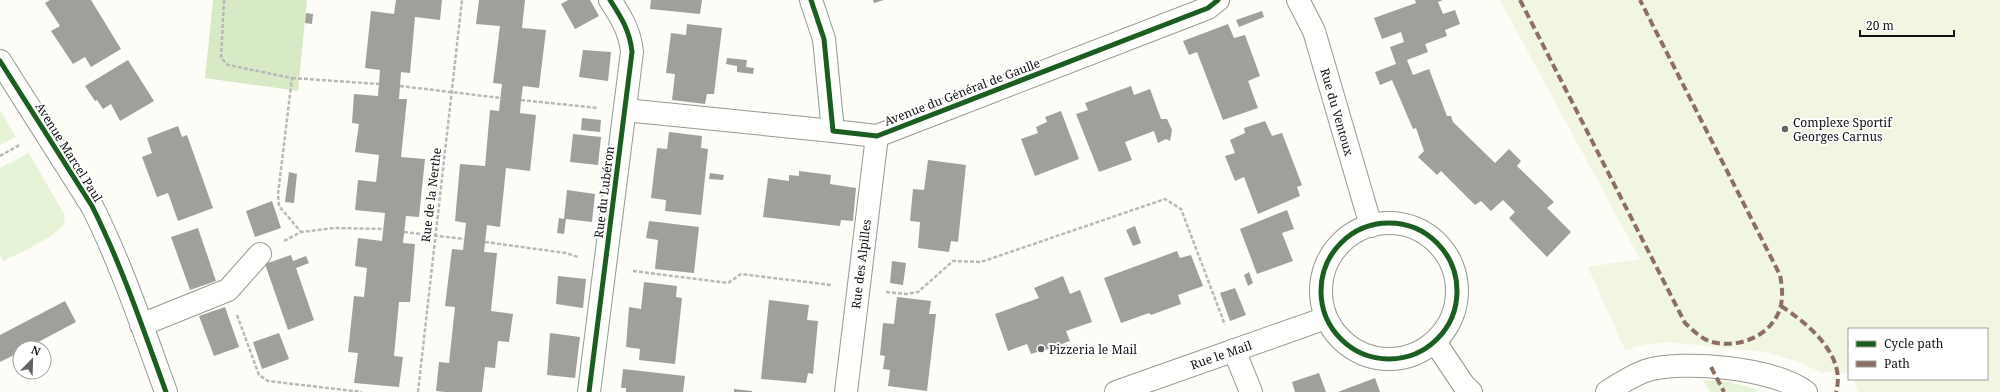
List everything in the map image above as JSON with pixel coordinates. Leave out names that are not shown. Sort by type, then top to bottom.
[{"type":"street","name":"Rue du Lubéron","points":[[589,392],[632,52],[631,37],[610,0]]},
{"type":"street","points":[[624,110],[833,131],[824,39],[811,0]]},
{"type":"street","name":"Avenue du Général de Gaulle","points":[[833,131],[877,136],[1208,8],[1218,0]]},
{"type":"street","name":"Rue du Ventoux","points":[[1298,0],[1314,31],[1371,226]]},
{"type":"street","name":"Avenue Marcel Paul","points":[[0,60],[92,206],[114,251],[166,392]]},
{"type":"street","name":"Rue des Alpilles","points":[[846,392],[877,136]]},
{"type":"street","points":[[1395,223],[1415,228],[1435,241],[1450,260],[1456,278],[1457,301],[1450,323],[1435,342],[1415,355],[1403,358],[1380,359],[1357,351],[1339,338],[1326,318],[1321,295],[1324,272],[1334,250],[1351,234],[1371,226],[1395,223]]},
{"type":"street","points":[[141,325],[228,290],[260,254]]},
{"type":"street","name":"Rue le Mail","points":[[1116,392],[1326,318]]},
{"type":"street","points":[[1435,342],[1463,384],[1471,392]]},
{"type":"street","points":[[1234,350],[1251,392]]},
{"type":"street","points":[[1607,392],[1645,371],[1659,368],[1711,367],[1739,370],[1783,380],[1806,392]]},
{"type":"path","points":[[224,0],[221,58],[228,65],[292,78],[379,84]]},
{"type":"path","points":[[292,78],[278,194],[279,206],[301,232]]},
{"type":"path","points":[[400,86],[501,98]]},
{"type":"path","points":[[521,100],[624,110]]},
{"type":"path","points":[[485,242],[566,253],[605,267],[728,283],[741,274],[906,294],[918,292],[953,261],[980,262],[1166,199],[1181,209],[1234,350]]},
{"type":"path","points":[[260,254],[301,232],[334,228],[384,229]]},
{"type":"path","points":[[404,232],[464,239]]},
{"type":"path","points":[[228,290],[259,375],[268,381],[362,392]]},
{"type":"green space","points":[[213,0],[307,0],[298,91],[205,78]]},
{"type":"green space","name":"Complexe Sportif Georges Carnus","points":[[1500,0],[2000,0],[2000,392],[1858,392],[1854,380],[1988,380],[1988,328],[1848,328],[1848,373],[1821,372],[1798,362],[1766,352],[1667,342],[1647,344],[1625,350],[1588,267],[1640,259]]},
{"type":"green space","points":[[0,110],[16,137],[0,145]]},
{"type":"green space","points":[[29,153],[65,216],[64,223],[59,230],[45,240],[3,261],[0,255],[0,168]]},
{"type":"green space","points":[[1703,380],[1728,382],[1758,389],[1757,392],[1710,392]]},
{"type":"building","points":[[50,0],[91,0],[121,49],[91,67],[85,57],[73,64],[51,31],[60,26],[45,3]]},
{"type":"building","points":[[396,0],[442,0],[440,20],[415,17],[410,73],[401,72],[399,99],[407,99],[401,157],[425,159],[419,217],[406,216],[403,243],[415,244],[410,302],[399,302],[394,356],[403,357],[399,387],[354,383],[358,353],[348,352],[354,296],[364,297],[367,268],[355,266],[358,238],[382,241],[385,213],[355,210],[358,180],[376,182],[379,155],[355,152],[359,124],[352,123],[354,94],[378,96],[380,70],[365,68],[371,11],[394,14]]},
{"type":"building","points":[[479,0],[525,0],[522,28],[546,30],[539,88],[523,86],[521,100],[520,113],[536,115],[530,171],[506,168],[500,227],[487,225],[484,252],[497,253],[491,311],[513,314],[509,342],[498,341],[495,368],[485,367],[482,392],[445,392],[436,391],[439,362],[449,363],[455,307],[445,306],[452,249],[463,250],[466,223],[455,221],[460,164],[485,166],[490,110],[499,111],[502,84],[493,83],[500,26],[476,24]]},
{"type":"building","points":[[568,0],[590,0],[599,16],[575,29],[561,4]]},
{"type":"building","points":[[651,0],[702,0],[700,14],[650,9]]},
{"type":"building","points":[[873,0],[884,0],[874,3]]},
{"type":"building","points":[[1415,0],[1443,0],[1438,2],[1443,14],[1455,10],[1460,24],[1445,30],[1447,36],[1425,44],[1428,52],[1407,60],[1413,75],[1429,69],[1447,116],[1451,116],[1453,122],[1495,163],[1509,149],[1521,161],[1517,166],[1554,202],[1547,208],[1571,232],[1547,257],[1509,218],[1515,212],[1503,200],[1491,211],[1481,201],[1475,205],[1441,171],[1437,175],[1418,157],[1424,151],[1416,128],[1413,129],[1392,80],[1380,85],[1375,72],[1396,64],[1390,47],[1404,42],[1401,32],[1382,39],[1374,18],[1416,3]]},
{"type":"building","points":[[1262,11],[1264,17],[1239,27],[1236,20]]},
{"type":"building","points":[[306,13],[313,14],[312,24],[305,23]]},
{"type":"building","points":[[687,24],[722,28],[714,94],[707,94],[705,104],[672,100],[675,74],[666,73],[671,33],[686,35]]},
{"type":"building","points":[[1228,24],[1234,38],[1245,35],[1260,76],[1248,81],[1258,108],[1223,120],[1197,52],[1189,55],[1183,41]]},
{"type":"building","points":[[583,50],[611,52],[608,81],[579,77]]},
{"type":"building","points":[[727,58],[747,60],[746,67],[754,68],[753,74],[737,72],[737,66],[726,64]]},
{"type":"building","points":[[128,60],[154,101],[120,121],[111,104],[103,109],[97,100],[95,101],[85,86]]},
{"type":"building","points":[[1131,86],[1134,95],[1150,89],[1161,119],[1167,119],[1172,130],[1170,141],[1166,139],[1158,143],[1154,131],[1125,142],[1132,160],[1099,172],[1076,114],[1088,110],[1085,103]]},
{"type":"building","points":[[1061,111],[1079,159],[1035,176],[1021,139],[1038,133],[1036,127],[1047,122],[1045,117]]},
{"type":"building","points":[[582,118],[601,120],[600,132],[581,130]]},
{"type":"building","points":[[1265,121],[1272,136],[1282,133],[1302,185],[1297,187],[1300,196],[1258,214],[1244,177],[1235,181],[1225,156],[1235,153],[1230,140],[1245,133],[1244,128]]},
{"type":"building","points":[[178,126],[182,137],[187,135],[213,208],[178,221],[168,193],[157,197],[142,157],[152,153],[147,138]]},
{"type":"building","points":[[669,132],[702,136],[701,148],[708,149],[701,215],[665,211],[666,200],[651,198],[657,148],[667,149]]},
{"type":"building","points":[[573,134],[601,137],[598,165],[570,162]]},
{"type":"building","points":[[928,160],[966,165],[958,242],[951,241],[949,252],[918,248],[920,222],[910,221],[913,189],[924,190]]},
{"type":"building","points":[[799,171],[831,175],[830,184],[856,188],[853,221],[841,220],[840,226],[763,217],[768,178],[789,181],[789,175],[799,176]]},
{"type":"building","points":[[289,172],[297,174],[294,203],[285,202]]},
{"type":"building","points":[[710,173],[724,175],[723,180],[709,179]]},
{"type":"building","points":[[567,190],[595,194],[592,222],[566,219],[564,234],[557,233],[559,218],[564,219]]},
{"type":"building","points":[[272,201],[281,228],[255,237],[246,211]]},
{"type":"building","points":[[1287,210],[1294,229],[1282,233],[1293,261],[1257,274],[1240,229]]},
{"type":"building","points":[[649,221],[699,227],[694,273],[655,269],[658,240],[646,238]]},
{"type":"building","points":[[1135,226],[1141,243],[1133,246],[1126,230]]},
{"type":"building","points":[[198,228],[216,281],[190,290],[171,237]]},
{"type":"building","points":[[1177,251],[1180,258],[1191,255],[1203,286],[1178,295],[1181,304],[1151,315],[1149,313],[1121,323],[1104,278]]},
{"type":"building","points":[[291,255],[293,261],[306,256],[309,263],[296,268],[314,320],[288,330],[265,264]]},
{"type":"building","points":[[892,261],[906,263],[903,285],[890,283]]},
{"type":"building","points":[[1249,272],[1253,283],[1248,286],[1244,275]]},
{"type":"building","points":[[558,276],[586,279],[583,308],[556,304]]},
{"type":"building","points":[[1063,276],[1070,294],[1080,290],[1092,322],[1066,331],[1070,341],[1040,352],[1031,354],[1027,344],[1008,351],[995,314],[1039,298],[1034,288]]},
{"type":"building","points":[[644,282],[677,286],[676,297],[682,298],[675,364],[639,360],[640,349],[626,347],[629,307],[641,309]]},
{"type":"building","points":[[1235,288],[1246,315],[1230,321],[1220,293]]},
{"type":"building","points":[[897,297],[931,301],[929,314],[936,314],[927,391],[888,386],[890,370],[883,369],[885,356],[880,355],[883,323],[894,324]]},
{"type":"building","points":[[769,300],[809,305],[807,320],[818,321],[813,374],[808,373],[806,383],[761,379]]},
{"type":"building","points":[[65,301],[76,322],[42,340],[12,340],[12,356],[0,362],[0,335]]},
{"type":"building","points":[[225,307],[239,347],[214,356],[199,316]]},
{"type":"building","points":[[279,333],[289,359],[262,369],[253,342]]},
{"type":"building","points":[[550,333],[580,337],[575,378],[547,375]]},
{"type":"building","points":[[623,369],[685,376],[683,392],[626,392],[626,388],[621,388]]},
{"type":"building","points":[[1319,373],[1326,392],[1295,392],[1292,382]]},
{"type":"building","points":[[1375,378],[1380,392],[1338,392]]},
{"type":"building","points":[[734,389],[752,391],[752,392],[734,392]]},
{"type":"marked path","points":[[1520,0],[1685,323],[1708,341],[1723,344],[1744,341],[1763,332],[1777,315],[1782,298],[1780,275],[1640,0]]},
{"type":"marked path","points":[[1781,306],[1813,331],[1830,353],[1836,365],[1838,378],[1836,392]]},
{"type":"marked path","points":[[1711,367],[1724,392]]},
{"type":"cycle path","points":[[589,392],[632,52],[627,31],[610,0]]},
{"type":"cycle path","points":[[811,0],[824,39],[833,131],[877,136],[1208,8],[1218,0]]},
{"type":"cycle path","points":[[0,61],[92,206],[123,275],[166,392]]},
{"type":"cycle path","points":[[1389,223],[1415,228],[1437,243],[1452,265],[1457,291],[1452,317],[1437,339],[1415,354],[1389,359],[1363,354],[1341,339],[1326,317],[1321,291],[1326,265],[1341,243],[1363,228],[1389,223]]},
{"type":"place","name":"Complexe Sportif Georges Carnus","points":[[1785,129]]},
{"type":"place","name":"Pizzeria le Mail","points":[[1041,349]]}]
